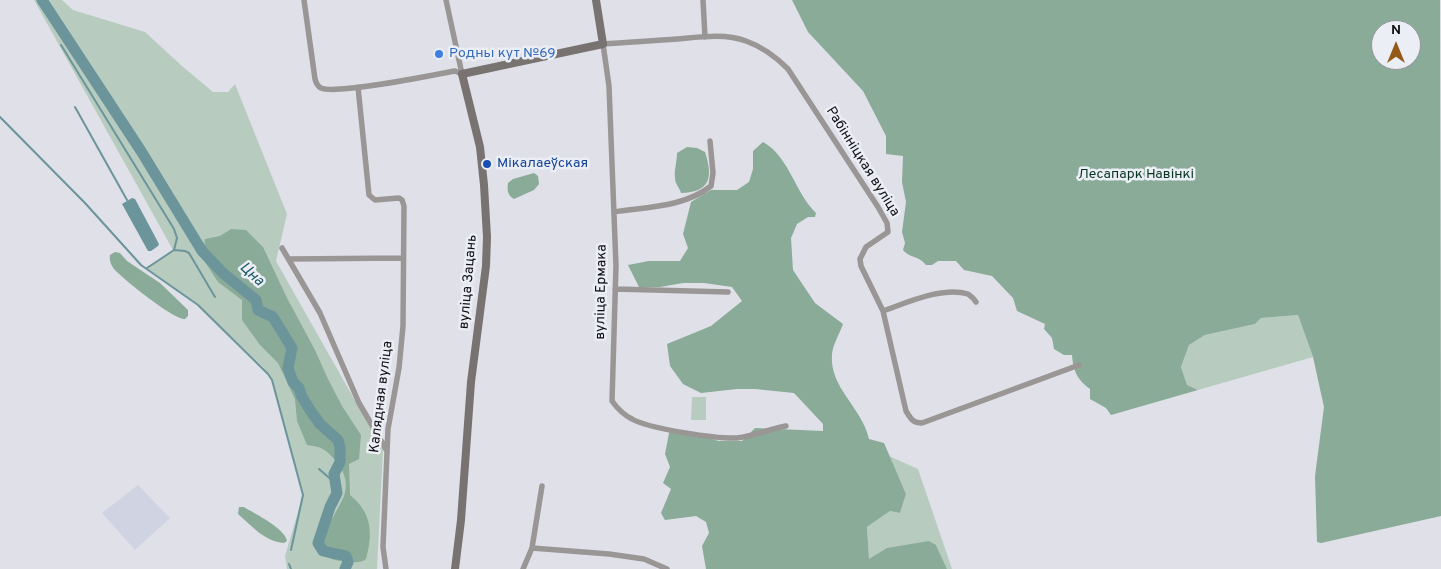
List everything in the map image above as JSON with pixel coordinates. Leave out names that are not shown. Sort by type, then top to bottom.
[{"type":"street","points":[[304,0],[317,85],[325,89],[358,87],[455,71],[462,74],[603,44]]},
{"type":"street","name":"вуліца Зацань","points":[[446,0],[480,147],[487,237],[486,266],[470,390],[461,520],[455,569]]},
{"type":"street","name":"вуліца Ермака","points":[[596,0],[609,86],[615,289],[612,401],[617,408],[631,419],[646,424],[670,430],[724,438],[739,438],[786,426]]},
{"type":"street","points":[[703,0],[705,37]]},
{"type":"street","name":"Рабінніцкая вуліца","points":[[603,44],[705,37],[744,40],[776,57],[788,69],[887,223],[888,232],[866,247],[860,259],[861,266],[883,311],[906,411],[912,421],[922,423],[1078,365]]},
{"type":"street","name":"Калядная вуліца","points":[[358,87],[369,195],[375,200],[398,198],[402,200],[404,206],[403,326],[399,368],[390,410],[382,547],[386,569]]},
{"type":"street","points":[[614,212],[681,202],[700,195],[710,186],[713,172],[710,142]]},
{"type":"street","points":[[282,248],[320,314],[359,403],[387,451]]},
{"type":"street","points":[[289,259],[403,258]]},
{"type":"street","points":[[615,289],[728,292]]},
{"type":"street","points":[[883,311],[937,293],[969,295],[976,302]]},
{"type":"street","points":[[523,569],[532,548],[542,486]]},
{"type":"street","points":[[532,548],[609,554],[644,560],[667,569]]},
{"type":"shaded area","points":[[138,485],[170,518],[135,550],[102,513]]},
{"type":"green space","points":[[34,0],[62,0],[73,10],[145,32],[213,92],[228,92],[235,84],[287,214],[276,261],[383,450],[377,569],[287,569],[285,556],[303,495],[272,380],[264,368],[198,305],[147,268],[173,250]]},
{"type":"green space","name":"Лесапарк Навінкі","points":[[792,0],[1440,0],[1441,516],[1321,543],[1317,542],[1315,476],[1324,407],[1313,357],[1298,315],[1261,318],[1255,324],[1205,335],[1189,345],[1181,367],[1187,385],[1198,390],[1111,415],[1106,408],[1090,399],[1090,389],[1076,374],[1072,355],[1064,355],[1054,349],[1052,338],[1044,329],[1045,324],[1017,311],[1013,298],[992,276],[964,270],[956,261],[938,261],[932,265],[926,265],[903,250],[905,243],[902,232],[906,202],[902,182],[903,156],[886,154],[886,136],[863,91],[808,32]]},
{"type":"green space","points":[[763,142],[772,148],[786,165],[809,205],[816,213],[815,217],[808,217],[797,224],[791,238],[793,270],[815,303],[843,324],[832,354],[832,366],[836,377],[860,417],[869,439],[884,443],[906,494],[900,513],[890,511],[867,527],[869,559],[887,548],[929,541],[936,545],[947,569],[706,569],[702,546],[709,533],[706,522],[696,516],[665,520],[661,513],[671,489],[663,483],[670,467],[665,454],[670,428],[719,441],[742,441],[755,428],[823,431],[823,424],[794,393],[737,389],[701,393],[683,384],[670,366],[667,344],[711,326],[742,301],[732,287],[704,283],[639,287],[628,265],[649,261],[680,261],[688,248],[683,234],[691,202],[711,190],[737,190],[749,182],[753,169],[753,151]]},
{"type":"green space","points":[[687,147],[697,148],[705,152],[709,176],[707,182],[699,190],[681,193],[675,178],[677,153]]},
{"type":"green space","points":[[534,173],[538,176],[539,184],[534,190],[514,199],[510,196],[508,183],[513,179]]},
{"type":"green space","points":[[231,229],[246,230],[263,247],[342,406],[361,435],[359,459],[349,464],[350,495],[363,509],[369,524],[370,541],[364,561],[352,562],[330,559],[324,553],[322,544],[325,534],[345,493],[346,484],[343,472],[326,451],[307,445],[297,421],[295,399],[278,363],[260,345],[242,320],[242,300],[218,282],[203,259],[205,239],[220,236]]},
{"type":"green space","points":[[115,252],[120,253],[127,261],[160,283],[188,310],[188,316],[185,319],[179,318],[149,298],[119,274],[110,261],[110,255]]},
{"type":"green space","points":[[1298,315],[1313,357],[1198,390],[1187,385],[1181,367],[1189,345],[1205,335],[1255,324],[1261,318]]},
{"type":"green space","points":[[692,397],[706,397],[706,420],[691,420]]},
{"type":"green space","points":[[889,456],[918,469],[952,569],[947,569],[936,545],[869,559],[867,527],[890,511],[900,513],[906,494]]},
{"type":"green space","points":[[239,507],[244,507],[275,526],[285,536],[287,541],[284,543],[277,542],[259,533],[238,514]]},
{"type":"water","points":[[132,198],[135,199],[159,244],[151,251],[148,251],[122,204]]},
{"type":"waterway","name":"Цна","points":[[42,0],[141,151],[202,251],[223,273],[256,300],[258,310],[273,317],[292,348],[288,368],[293,382],[299,388],[301,395],[320,424],[338,440],[340,447],[340,462],[334,474],[337,493],[330,507],[318,543],[323,551],[346,556],[348,562],[345,569]]},
{"type":"waterway","points":[[61,45],[174,229],[177,238],[174,250],[147,268]]},
{"type":"waterway","points":[[75,107],[127,200]]},
{"type":"waterway","points":[[0,117],[85,203],[141,265],[198,305],[268,374],[272,380],[303,495],[291,550]]},
{"type":"waterway","points":[[174,250],[189,253],[215,297]]},
{"type":"waterway","points":[[319,469],[334,482]]},
{"type":"waterway","points":[[289,564],[291,569]]},
{"type":"place","name":"Родны кут №69","points":[[439,54]]},
{"type":"place","name":"Мікалаеўская","points":[[487,164]]}]
